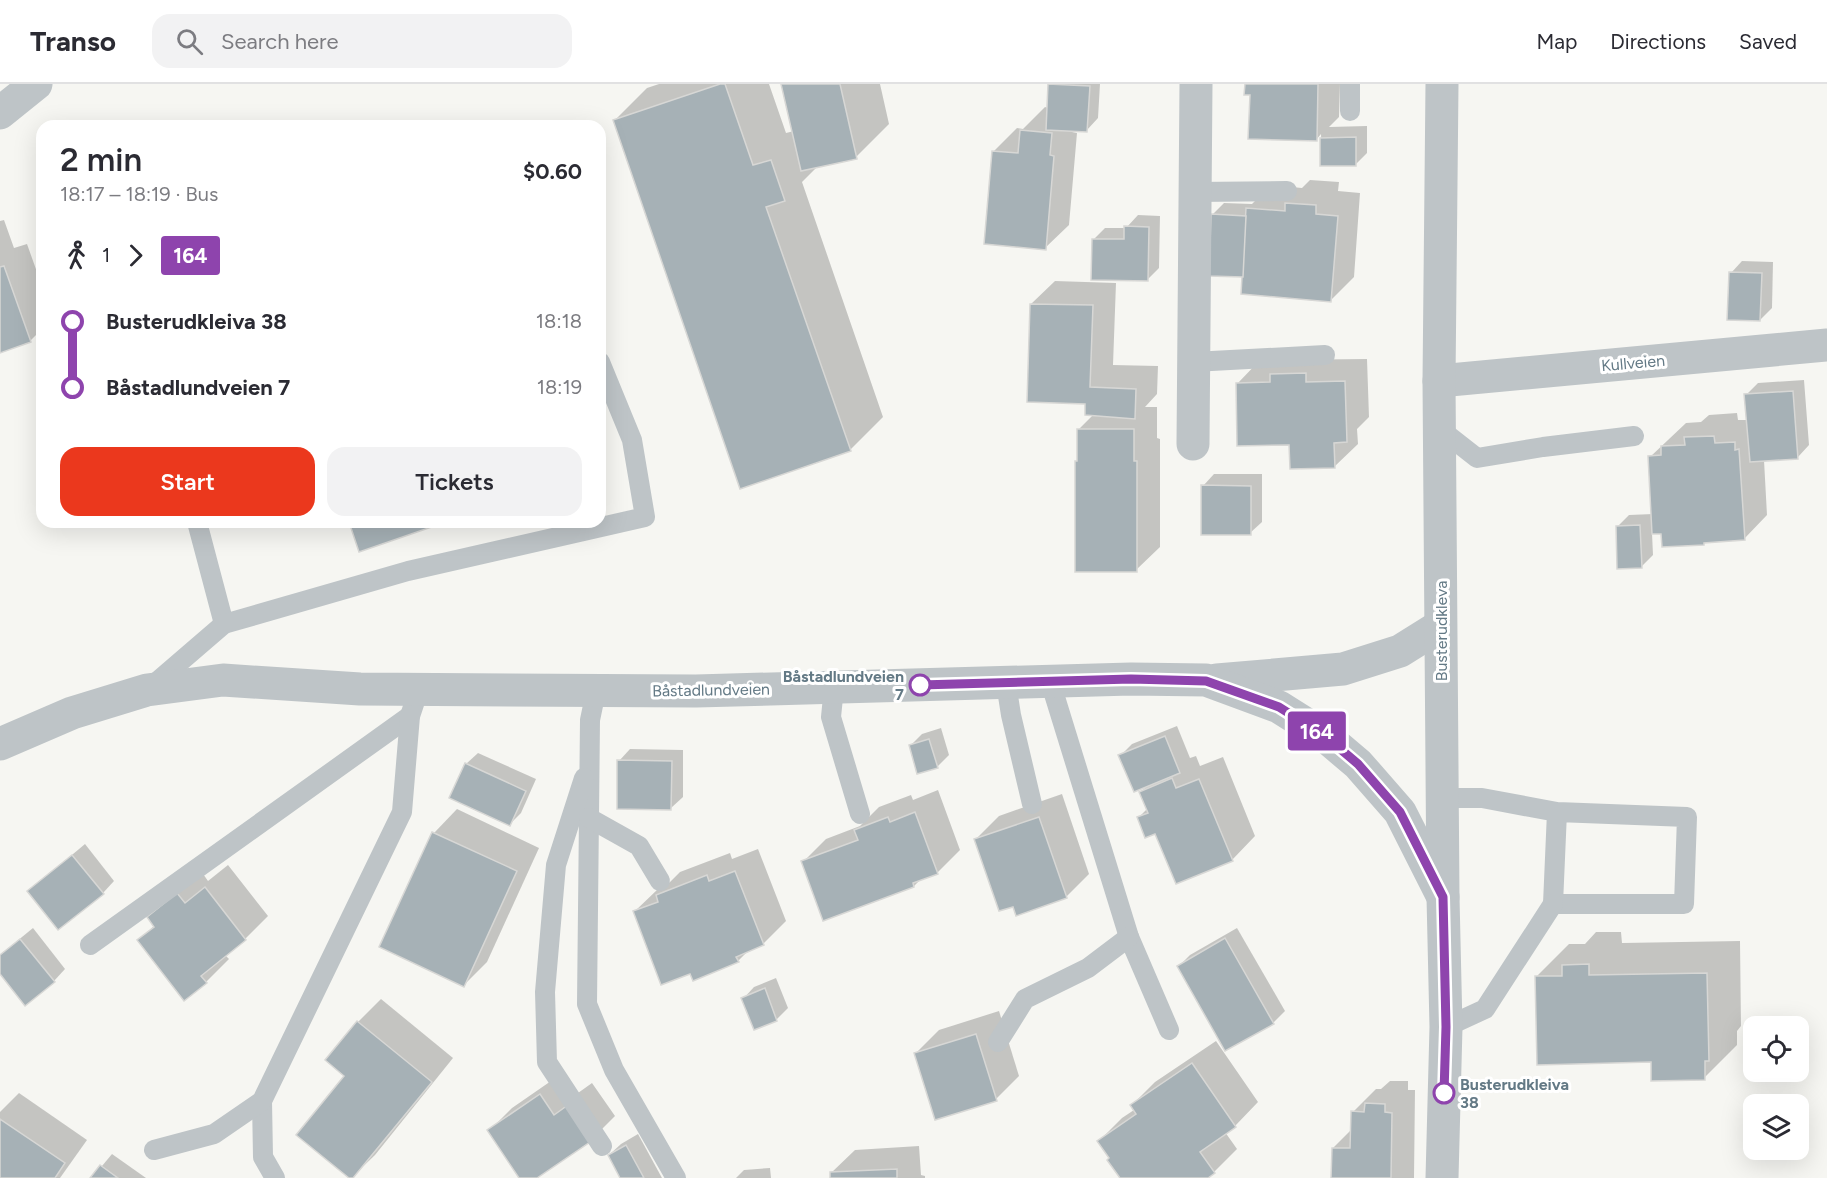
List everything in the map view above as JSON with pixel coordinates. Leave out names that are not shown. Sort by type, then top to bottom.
[{"type":"street","points":[[0,113],[36,84]]},
{"type":"street","points":[[1193,444],[1196,84]]},
{"type":"street","name":"Busterudkleva","points":[[1442,84],[1439,381],[1440,626],[1446,1027],[1442,1178]]},
{"type":"street","name":"Kullveien","points":[[1439,381],[1827,345]]},
{"type":"street","points":[[1206,681],[1343,669],[1400,651],[1440,626]]},
{"type":"street","name":"Båstadlundveien","points":[[0,744],[72,712],[147,690],[223,680],[360,689],[414,703],[596,691],[696,691],[1131,679],[1206,681],[1279,707],[1325,736],[1358,764],[1400,812],[1443,897]]},
{"type":"lane","points":[[1350,84],[1350,111]]},
{"type":"lane","points":[[1195,192],[1287,192]]},
{"type":"lane","points":[[1193,362],[1324,355]]},
{"type":"lane","points":[[606,377],[632,440],[645,518],[606,527]]},
{"type":"lane","points":[[1440,429],[1477,458],[1634,436]]},
{"type":"lane","points":[[199,528],[224,624]]},
{"type":"lane","points":[[147,690],[224,624],[408,571],[600,528]]},
{"type":"lane","points":[[1050,681],[1129,937],[1169,1030]]},
{"type":"lane","points":[[1006,683],[1011,715],[1032,804]]},
{"type":"lane","points":[[834,687],[831,717],[860,814]]},
{"type":"lane","points":[[596,691],[590,720],[587,1004],[614,1070],[676,1178]]},
{"type":"lane","points":[[90,945],[414,703]]},
{"type":"lane","points":[[275,1178],[263,1157],[262,1101],[402,812],[414,703]]},
{"type":"lane","points":[[590,759],[556,865],[545,992],[547,1062],[602,1146]]},
{"type":"lane","points":[[1442,798],[1482,798],[1557,812],[1687,817],[1684,904],[1553,904]]},
{"type":"lane","points":[[1446,1027],[1485,1009],[1553,904],[1557,812]]},
{"type":"lane","points":[[589,818],[639,846],[660,881]]},
{"type":"lane","points":[[998,1042],[1025,999],[1088,968],[1129,937]]},
{"type":"lane","points":[[154,1150],[214,1134],[262,1101]]},
{"type":"building","points":[[725,84],[753,165],[771,160],[785,201],[766,207],[851,451],[740,489],[613,120]]},
{"type":"building","points":[[781,84],[840,84],[857,159],[801,171]]},
{"type":"building","points":[[1048,84],[1090,86],[1087,132],[1046,130]]},
{"type":"building","points":[[1245,84],[1318,84],[1317,141],[1248,139],[1250,95],[1244,95]]},
{"type":"building","points":[[1020,130],[1052,133],[1050,155],[1054,156],[1046,250],[984,244],[992,151],[1018,153]]},
{"type":"building","points":[[1356,137],[1356,166],[1320,166],[1320,138]]},
{"type":"building","points":[[1285,203],[1316,205],[1316,214],[1338,216],[1331,302],[1241,294],[1246,208],[1285,211]]},
{"type":"building","points":[[1211,214],[1246,216],[1243,277],[1209,276]]},
{"type":"building","points":[[1124,226],[1149,227],[1148,281],[1091,280],[1092,239],[1124,239]]},
{"type":"building","points":[[4,266],[31,342],[0,353],[0,267]]},
{"type":"building","points":[[1729,272],[1762,273],[1760,321],[1727,320]]},
{"type":"building","points":[[1030,304],[1093,305],[1090,387],[1136,389],[1135,419],[1085,415],[1085,404],[1027,402]]},
{"type":"building","points":[[1306,373],[1306,382],[1345,381],[1347,442],[1334,443],[1335,468],[1290,469],[1289,445],[1237,446],[1236,383],[1270,382],[1270,374]]},
{"type":"building","points":[[1793,391],[1798,459],[1750,462],[1744,394]]},
{"type":"building","points":[[1077,429],[1134,429],[1134,461],[1137,461],[1137,572],[1075,572]]},
{"type":"building","points":[[1714,436],[1715,443],[1735,442],[1735,450],[1739,449],[1745,540],[1662,547],[1661,534],[1652,534],[1648,456],[1661,455],[1661,446],[1685,445],[1684,437]]},
{"type":"building","points":[[1201,485],[1251,486],[1251,535],[1201,535]]},
{"type":"building","points":[[1640,525],[1642,568],[1617,569],[1616,526]]},
{"type":"building","points":[[351,528],[429,528],[359,552]]},
{"type":"building","points":[[1165,736],[1180,773],[1134,792],[1118,755]]},
{"type":"building","points":[[929,739],[938,768],[917,774],[909,745]]},
{"type":"building","points":[[617,760],[672,761],[671,810],[617,809]]},
{"type":"building","points":[[465,763],[526,791],[510,826],[449,798]]},
{"type":"building","points":[[1172,778],[1176,788],[1199,779],[1233,861],[1176,884],[1155,834],[1145,838],[1137,817],[1148,813],[1139,792]]},
{"type":"building","points":[[915,812],[938,874],[913,883],[914,887],[823,921],[801,861],[858,840],[854,830],[888,817],[890,822]]},
{"type":"building","points":[[1039,817],[1067,898],[1016,916],[1013,907],[999,911],[974,839]]},
{"type":"building","points":[[432,832],[517,871],[464,987],[379,947]]},
{"type":"building","points":[[72,855],[104,894],[58,930],[27,891]]},
{"type":"building","points":[[735,871],[764,945],[736,957],[739,962],[693,981],[690,974],[661,985],[633,911],[658,902],[656,895],[707,875],[709,881]]},
{"type":"building","points":[[205,887],[246,940],[201,976],[207,983],[184,1001],[137,940],[154,927],[147,917],[177,893],[185,903]]},
{"type":"building","points":[[1225,938],[1274,1024],[1225,1051],[1177,966]]},
{"type":"building","points":[[20,939],[55,982],[25,1006],[0,974],[0,955]]},
{"type":"building","points":[[1589,964],[1589,975],[1707,973],[1709,1061],[1705,1061],[1705,1080],[1651,1081],[1651,1062],[1537,1065],[1535,976],[1562,976],[1562,965]]},
{"type":"building","points":[[765,988],[777,1021],[754,1030],[741,998]]},
{"type":"building","points":[[357,1021],[432,1082],[353,1178],[349,1178],[296,1135],[344,1076],[325,1060]]},
{"type":"building","points":[[976,1034],[997,1101],[935,1120],[914,1053]]},
{"type":"building","points":[[1192,1063],[1236,1127],[1200,1152],[1215,1173],[1208,1178],[1120,1178],[1097,1141],[1136,1114],[1130,1105]]},
{"type":"building","points":[[540,1094],[554,1115],[568,1105],[593,1140],[537,1178],[519,1178],[487,1130]]},
{"type":"building","points":[[1365,1103],[1385,1104],[1385,1112],[1392,1113],[1391,1178],[1331,1178],[1332,1148],[1350,1148],[1351,1111],[1364,1112]]},
{"type":"building","points":[[0,1119],[65,1163],[55,1178],[0,1178]]},
{"type":"building","points":[[626,1145],[644,1178],[620,1178],[608,1155]]},
{"type":"building","points":[[100,1165],[118,1178],[90,1178]]},
{"type":"building","points":[[897,1169],[897,1178],[830,1178],[830,1172]]},
{"type":"bus line","name":"164","points":[[920,685],[1131,679],[1206,681],[1279,707],[1325,736],[1358,764],[1400,812],[1443,897],[1446,1027],[1444,1093]]},
{"type":"place","name":"Båstadlundveien 7","points":[[920,685]]},
{"type":"place","name":"Busterudkleiva 38","points":[[1444,1093]]}]
